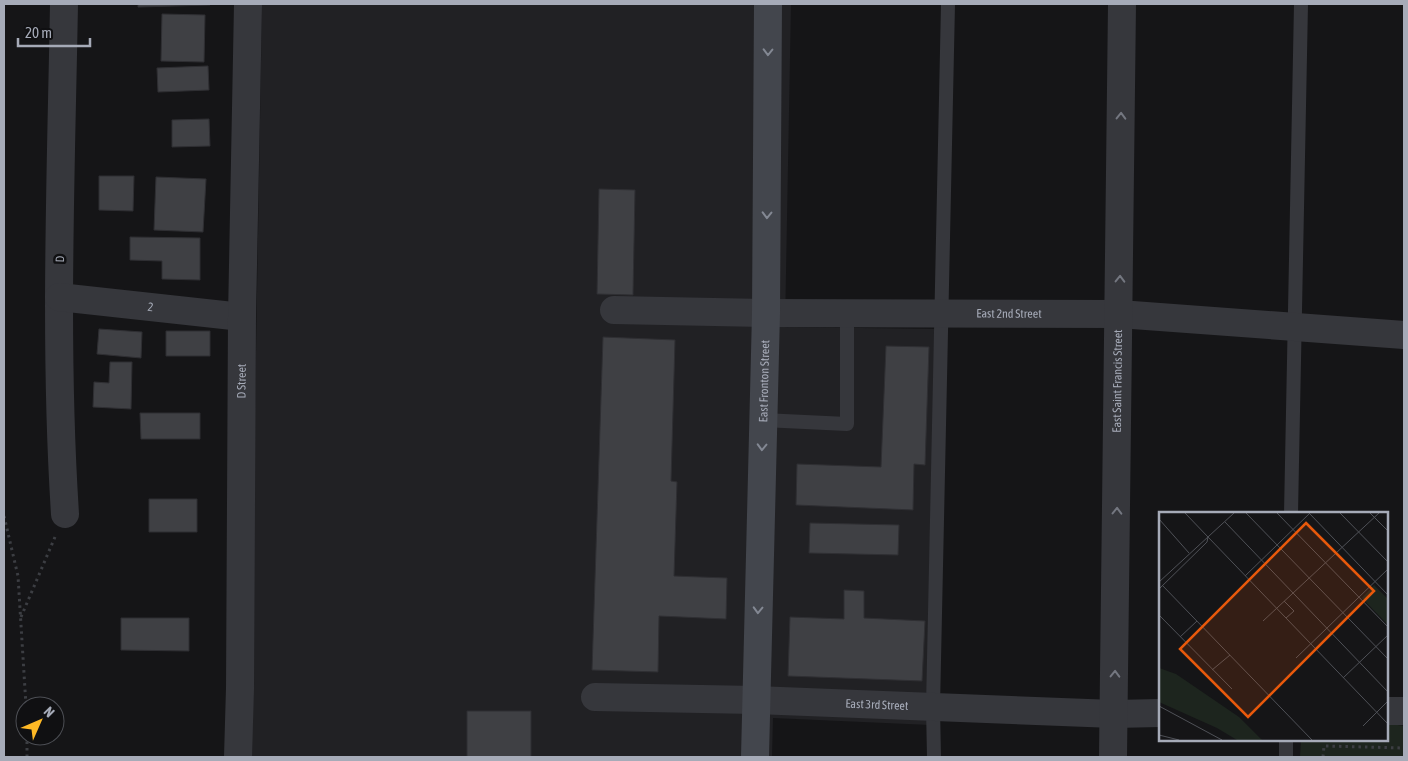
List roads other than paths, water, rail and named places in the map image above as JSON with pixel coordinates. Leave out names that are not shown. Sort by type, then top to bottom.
[{"type":"main road","name":"East Fronton Street","points":[[754,757],[766,313],[768,4]]},
{"type":"street","name":"D","points":[[64,4],[59,297],[61,455],[65,514]]},
{"type":"street","name":"D Street","points":[[238,757],[242,317],[248,4]]},
{"type":"street","name":"East Saint Francis Street","points":[[1113,757],[1122,4]]},
{"type":"street","name":"2","points":[[59,297],[242,317]]},
{"type":"street","name":"East 2nd Street","points":[[614,310],[766,313],[1119,314],[1404,335]]},
{"type":"street","name":"East 3rd Street","points":[[595,697],[755,700],[1114,714],[1159,713]]},
{"type":"street","points":[[1388,711],[1404,711]]},
{"type":"lane","points":[[934,757],[948,4]]},
{"type":"lane","points":[[1291,512],[1301,4]]},
{"type":"lane","points":[[763,420],[847,424],[847,313]]},
{"type":"lane","points":[[1286,741],[1286,757]]}]
